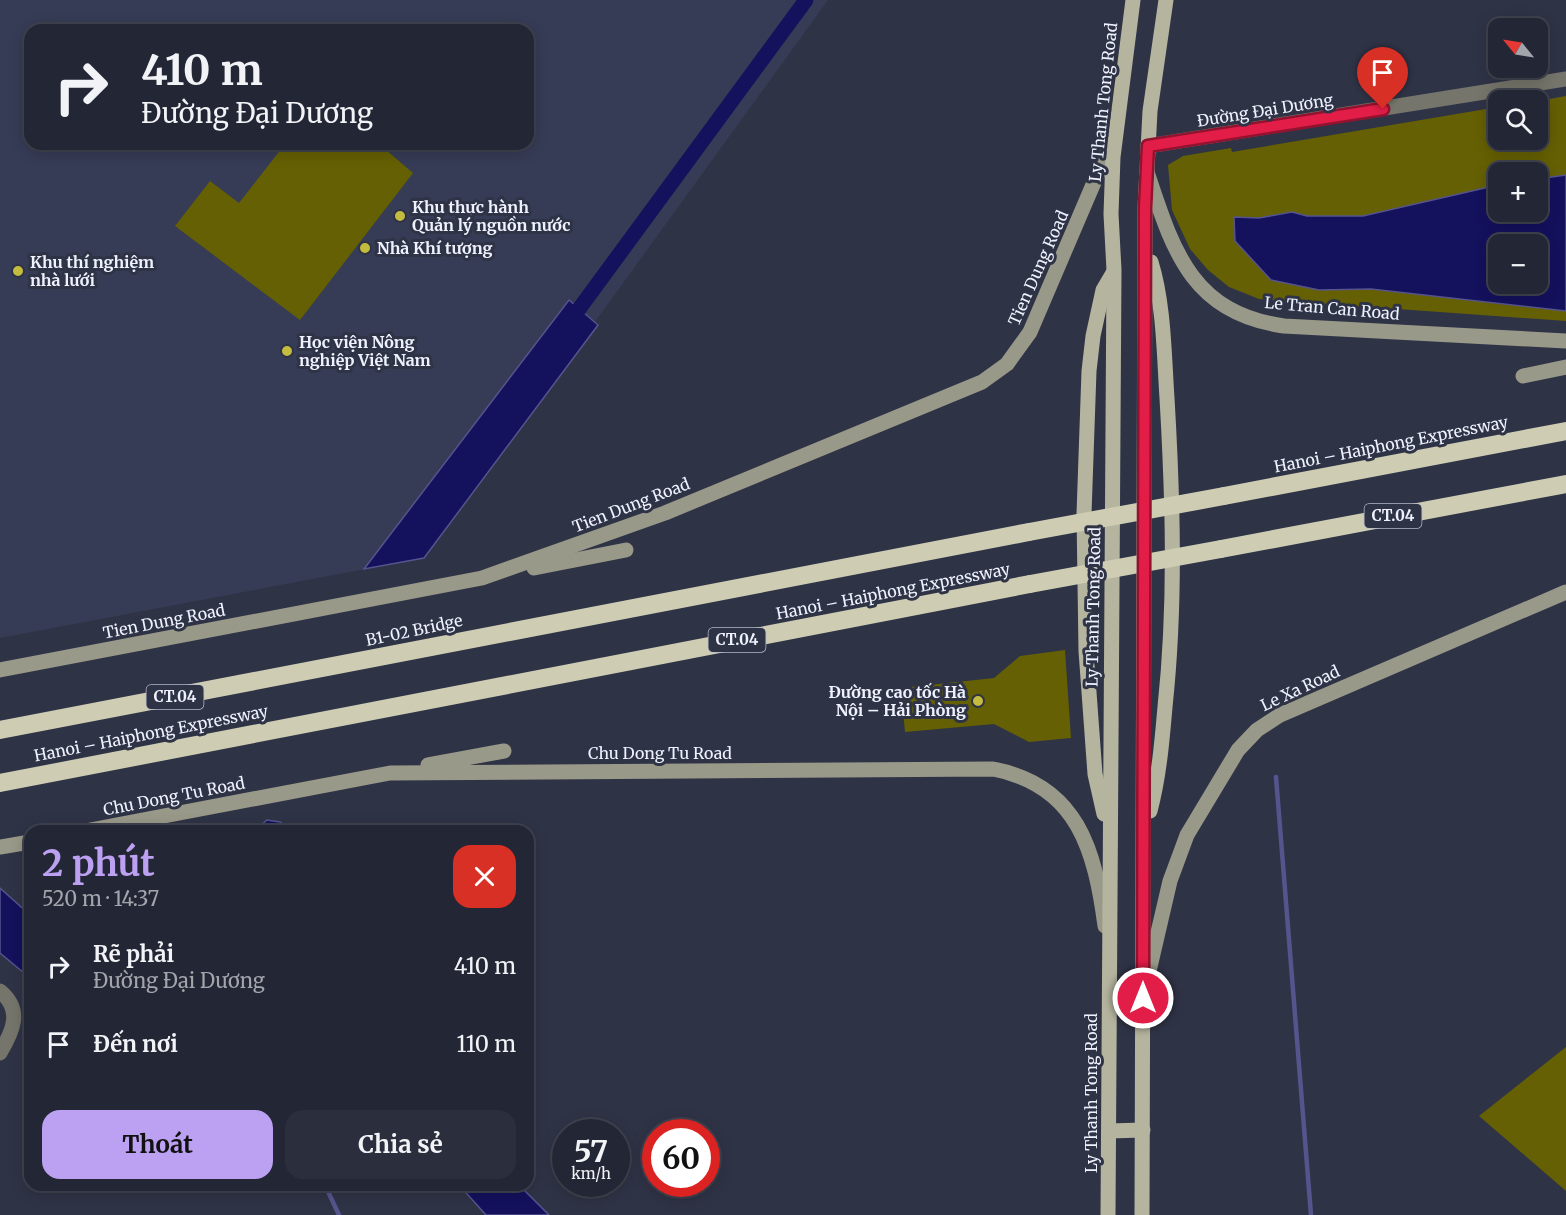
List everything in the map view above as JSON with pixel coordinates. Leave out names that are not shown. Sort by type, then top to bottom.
[{"type":"highway","name":"Hanoi – Haiphong Expressway","points":[[486,636],[1566,431]]},
{"type":"highway","name":"Hanoi – Haiphong Expressway","points":[[0,783],[1566,483]]},
{"type":"highway","name":"B1-02 Bridge","points":[[349,663],[486,636]]},
{"type":"highway","name":"Hanoi – Haiphong Expressway","points":[[0,730],[349,663]]},
{"type":"main road","name":"Ly Thanh Tong Road","points":[[1108,1215],[1114,270],[1111,214],[1114,136],[1133,0]]},
{"type":"main road","points":[[1142,1215],[1146,169],[1154,81],[1166,0]]},
{"type":"main road","name":"Tien Dung Road","points":[[0,670],[482,578],[665,513],[990,377],[1014,356],[1030,332],[1114,136]]},
{"type":"main road","name":"Le Tran Can Road","points":[[1146,169],[1167,230],[1183,265],[1212,297],[1239,314],[1284,326],[1566,341]]},
{"type":"main road","points":[[1144,831],[1159,772],[1168,685],[1173,574],[1165,379],[1156,284],[1145,245]]},
{"type":"main road","points":[[1109,828],[1095,774],[1083,589],[1089,371],[1096,315],[1103,290],[1114,270]]},
{"type":"main road","points":[[1523,376],[1566,367]]},
{"type":"main road","points":[[482,578],[626,550]]},
{"type":"main road","name":"Le Xa Road","points":[[1143,998],[1164,903],[1177,860],[1208,799],[1246,739],[1280,715],[1566,592]]},
{"type":"main road","points":[[390,773],[504,751]]},
{"type":"main road","name":"Chu Dong Tu Road","points":[[117,825],[390,773],[982,769],[1005,772],[1047,790],[1071,815],[1080,829],[1088,846],[1098,882],[1109,962]]},
{"type":"main road","points":[[0,847],[24,843]]},
{"type":"main road","points":[[1109,1131],[1143,1130]]},
{"type":"street","name":"Đường Đại Dương","points":[[1148,146],[1566,79]]},
{"type":"street","points":[[0,991],[7,997],[13,1008],[15,1021],[0,1053]]},
{"type":"shaded area","name":"Học viện Nông nghiệp Việt Nam","points":[[0,0],[828,0],[424,558],[0,638]]},
{"type":"shaded area","points":[[1566,96],[1566,321],[1259,299],[1229,287],[1208,270],[1190,249],[1172,210],[1168,165],[1183,156],[1231,148],[1232,152],[1488,109],[1488,150],[1548,150],[1548,99]]},
{"type":"shaded area","points":[[280,150],[386,150],[413,173],[300,320],[175,226],[210,181],[239,203]]},
{"type":"shaded area","points":[[1566,175],[1566,311],[1371,289],[1319,290],[1271,280],[1235,241],[1234,217],[1259,218],[1292,212],[1307,216],[1363,216],[1488,187],[1488,222],[1548,222],[1548,178]]},
{"type":"shaded area","points":[[569,300],[598,325],[424,558],[364,569]]},
{"type":"shaded area","points":[[1065,650],[1071,738],[1029,742],[994,724],[905,732],[901,688],[994,678],[1020,656]]},
{"type":"shaded area","points":[[267,820],[284,825],[261,825]]},
{"type":"shaded area","points":[[0,888],[24,910],[24,973],[0,953]]},
{"type":"shaded area","points":[[1566,1047],[1566,1191],[1479,1116]]},
{"type":"shaded area","points":[[464,1191],[525,1191],[549,1215],[486,1215]]},
{"type":"waterway","points":[[568,324],[806,0]]},
{"type":"waterway","points":[[1276,777],[1311,1215]]},
{"type":"waterway","points":[[328,1191],[339,1215]]},
{"type":"place","name":"Khu thực hành Quản lý nguồn nước","points":[[400,216]]},
{"type":"place","name":"Nhà Khí tượng","points":[[365,248]]},
{"type":"place","name":"Khu thí nghiệm nhà lưới","points":[[18,271]]},
{"type":"place","name":"Học viện Nông nghiệp Việt Nam","points":[[287,351]]},
{"type":"place","name":"Đường cao tốc Hà Nội – Hải Phòng","points":[[978,701]]},
{"type":"route","points":[[1143,998],[1145,208],[1148,146],[1383,109]]}]
